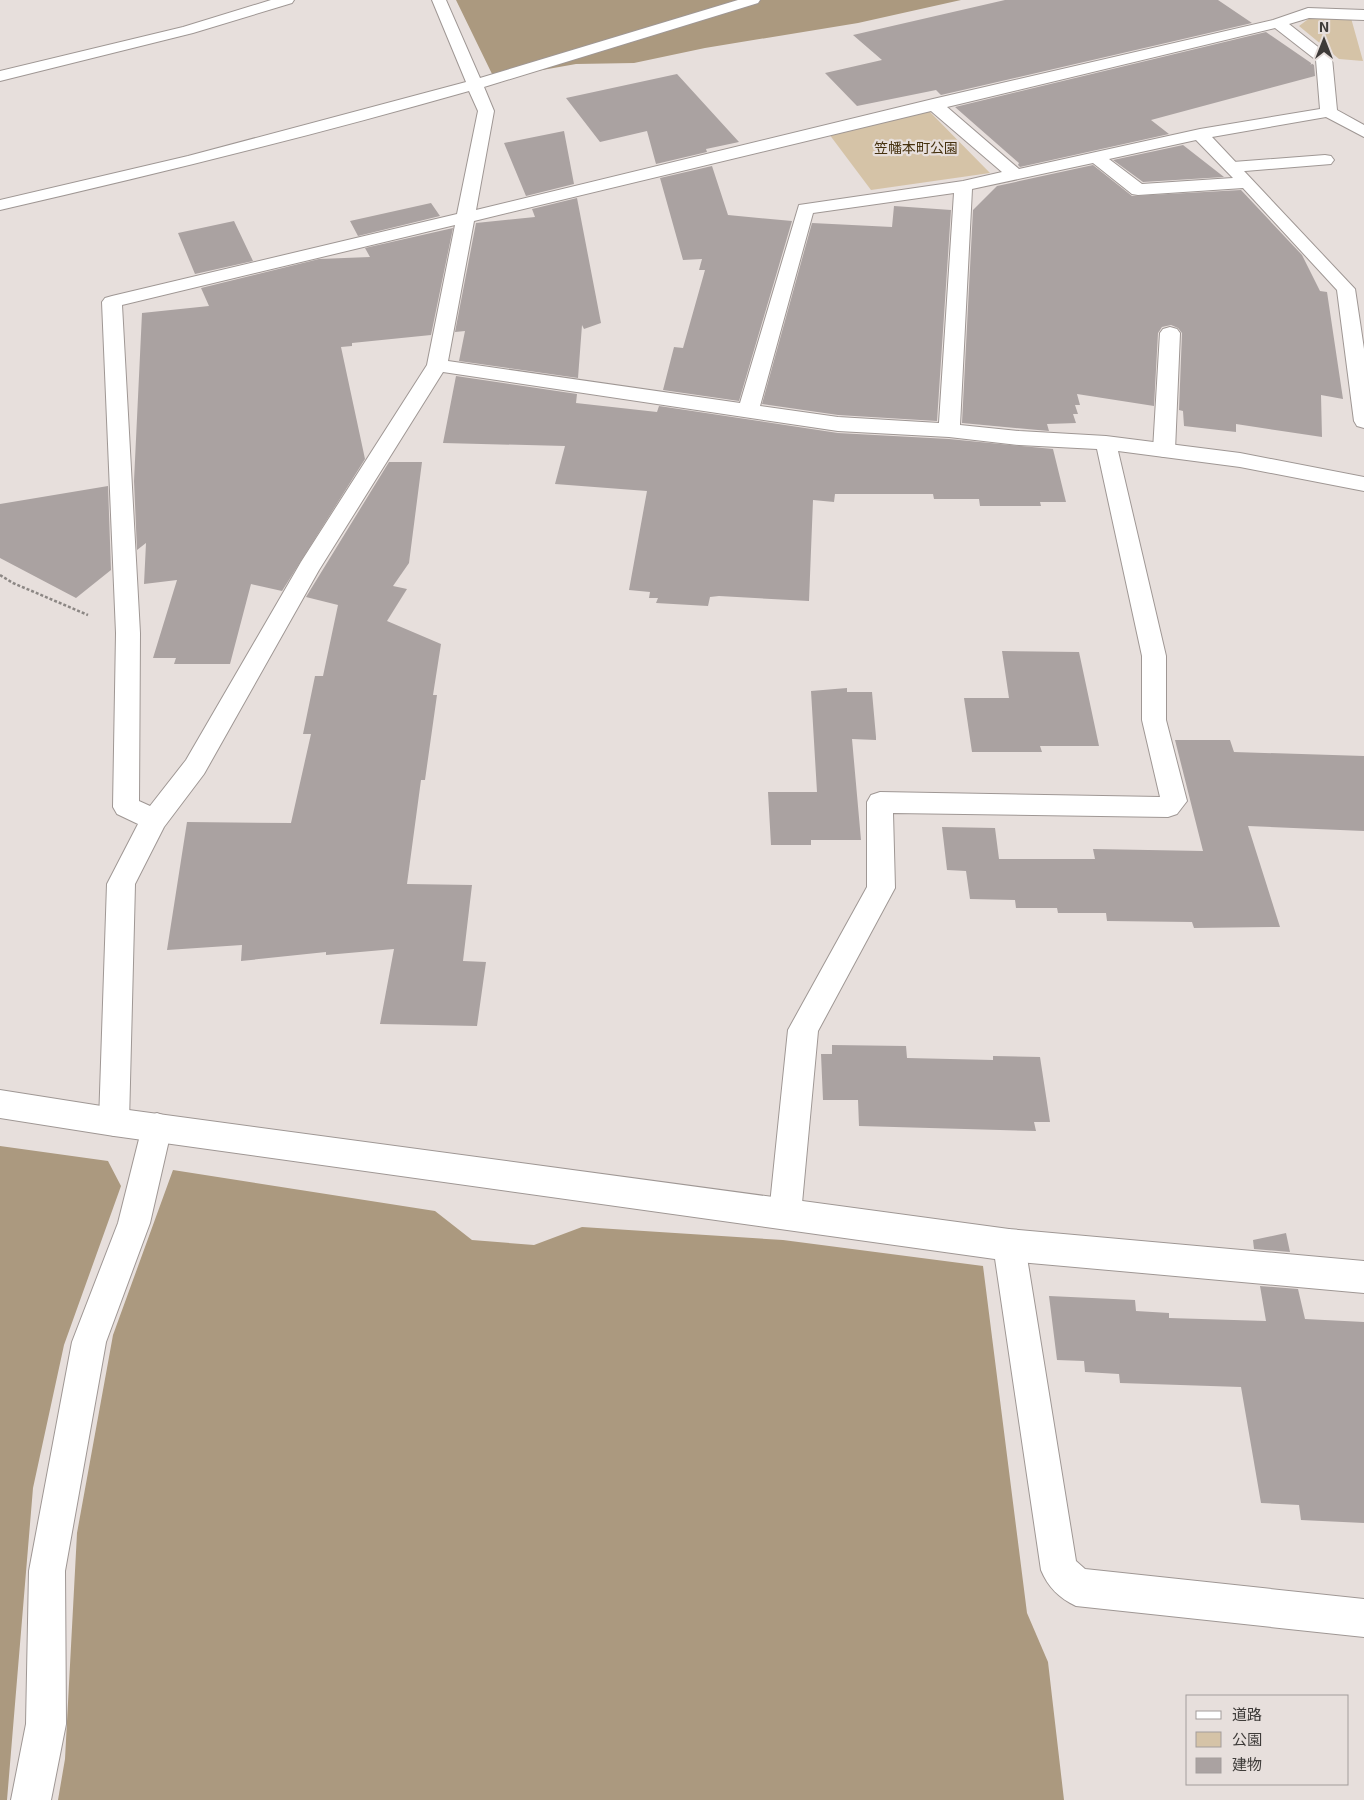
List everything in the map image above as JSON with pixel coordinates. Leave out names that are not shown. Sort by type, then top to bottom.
[{"type":"street","points":[[0,76],[188,30],[287,0]]},
{"type":"street","points":[[114,1122],[121,884],[154,820],[195,767],[309,568],[438,366],[486,111],[439,0]]},
{"type":"street","points":[[0,205],[230,150],[475,84],[753,0]]},
{"type":"street","points":[[154,820],[126,807],[128,633],[112,302],[1278,22],[1308,13],[1364,15]]},
{"type":"street","points":[[1278,22],[1324,58],[1329,112]]},
{"type":"street","points":[[933,104],[1014,174]]},
{"type":"street","points":[[748,412],[805,210],[963,186],[1200,134],[1329,112],[1364,132]]},
{"type":"street","points":[[1200,134],[1346,289],[1364,420]]},
{"type":"street","points":[[1095,156],[1138,190],[1247,182]]},
{"type":"street","points":[[1233,167],[1324,160]]},
{"type":"street","points":[[949,430],[963,186]]},
{"type":"street","points":[[1164,450],[1170,333]]},
{"type":"street","points":[[438,366],[838,424],[949,430],[1019,438],[1106,443],[1164,450],[1240,460],[1364,484]]},
{"type":"street","points":[[785,1214],[803,1030],[881,888],[880,802],[1168,807],[1174,801],[1154,720],[1154,656],[1106,443]]},
{"type":"street","points":[[0,1104],[114,1122],[1009,1244],[1364,1277]]},
{"type":"street","points":[[31,1800],[46,1724],[47,1571],[89,1342],[134,1223],[157,1127]]},
{"type":"street","points":[[1009,1244],[1059,1570],[1076,1587],[1364,1618]]},
{"type":"path","points":[[0,575],[13,583],[128,633]]},
{"type":"green space","points":[[1311,17],[1351,18],[1363,61],[1339,59],[1299,26]]},
{"type":"green space","name":"笠幡本町公園","points":[[928,110],[990,173],[871,190],[829,134]]},
{"type":"shaded area","points":[[456,0],[961,0],[858,23],[705,48],[634,63],[576,64],[493,76]]},
{"type":"shaded area","points":[[0,1146],[108,1161],[121,1186],[64,1345],[33,1488],[7,1800],[0,1800]]},
{"type":"shaded area","points":[[173,1170],[435,1211],[472,1240],[534,1245],[582,1227],[783,1240],[983,1266],[1027,1613],[1048,1662],[1064,1800],[58,1800],[65,1759],[77,1533],[113,1335]]},
{"type":"building","points":[[1005,0],[1218,0],[1252,23],[941,95],[936,90],[857,106],[825,73],[882,60],[853,35]]},
{"type":"building","points":[[1266,32],[1314,65],[1315,76],[1151,120],[1169,134],[1020,167],[1019,163],[955,107]]},
{"type":"building","points":[[677,74],[739,142],[706,149],[707,152],[656,164],[647,131],[600,142],[566,98]]},
{"type":"building","points":[[564,131],[574,184],[526,196],[504,143]]},
{"type":"building","points":[[1183,145],[1224,177],[1143,182],[1113,160]]},
{"type":"building","points":[[1093,165],[1132,196],[1241,190],[1302,255],[1320,291],[1327,292],[1343,399],[1321,395],[1322,437],[1236,424],[1236,432],[1184,426],[1183,411],[1179,410],[1182,333],[1178,328],[1171,325],[1162,327],[1158,333],[1154,406],[1077,394],[1080,405],[1075,405],[1078,414],[1073,414],[1076,423],[1047,424],[1049,431],[962,423],[973,210],[997,186]]},
{"type":"building","points":[[712,166],[728,215],[792,221],[739,401],[663,390],[674,347],[683,348],[705,270],[699,270],[702,259],[683,260],[660,178]]},
{"type":"building","points":[[577,198],[601,323],[584,329],[582,325],[578,378],[459,361],[465,331],[455,332],[476,223],[535,217],[532,209]]},
{"type":"building","points":[[431,203],[440,216],[358,236],[350,221]]},
{"type":"building","points":[[894,206],[951,210],[937,421],[838,415],[762,404],[812,223],[892,227]]},
{"type":"building","points":[[234,221],[253,261],[195,274],[178,233]]},
{"type":"building","points":[[453,228],[431,335],[352,343],[352,346],[341,347],[365,459],[282,591],[251,584],[230,664],[174,664],[176,658],[153,658],[177,580],[144,584],[146,543],[137,550],[134,481],[142,313],[209,306],[201,288],[319,259],[370,257],[365,248]]},
{"type":"building","points":[[456,376],[577,394],[576,403],[657,412],[659,406],[838,433],[949,439],[1053,449],[1066,502],[1040,502],[1041,506],[980,506],[979,499],[934,499],[933,494],[835,494],[834,502],[813,500],[809,601],[719,596],[710,597],[708,606],[656,603],[658,598],[649,598],[650,592],[629,590],[647,491],[555,484],[565,446],[443,443]]},
{"type":"building","points":[[389,462],[422,462],[409,563],[393,586],[407,589],[387,621],[441,644],[433,695],[437,695],[425,780],[421,780],[407,884],[472,885],[463,961],[486,962],[477,1026],[380,1024],[394,949],[326,955],[326,952],[241,961],[242,945],[167,950],[187,822],[291,823],[311,734],[303,734],[315,676],[323,676],[338,605],[306,597]]},
{"type":"building","points":[[108,486],[111,570],[76,598],[0,558],[0,504]]},
{"type":"building","points":[[1002,651],[1079,652],[1099,746],[1040,746],[1042,752],[972,752],[964,698],[1009,698]]},
{"type":"building","points":[[847,688],[847,692],[872,692],[876,740],[852,739],[861,840],[811,840],[811,845],[771,845],[768,792],[817,792],[811,691]]},
{"type":"building","points":[[1175,740],[1230,740],[1234,752],[1364,756],[1364,831],[1248,826],[1280,927],[1194,928],[1192,922],[1107,921],[1106,913],[1058,913],[1057,908],[1016,908],[1015,900],[970,899],[966,871],[947,870],[942,827],[995,828],[999,859],[1095,859],[1093,849],[1203,851]]},
{"type":"building","points":[[832,1045],[906,1046],[907,1058],[993,1060],[993,1056],[1040,1057],[1050,1122],[1034,1122],[1036,1131],[859,1126],[858,1100],[823,1100],[821,1054],[832,1054]]},
{"type":"building","points":[[1286,1233],[1290,1252],[1254,1249],[1253,1240]]},
{"type":"building","points":[[1260,1286],[1298,1289],[1305,1319],[1364,1322],[1364,1523],[1301,1520],[1299,1505],[1261,1503],[1241,1387],[1120,1383],[1119,1374],[1085,1372],[1084,1361],[1057,1360],[1049,1296],[1135,1300],[1136,1311],[1169,1313],[1169,1318],[1266,1321]]}]
